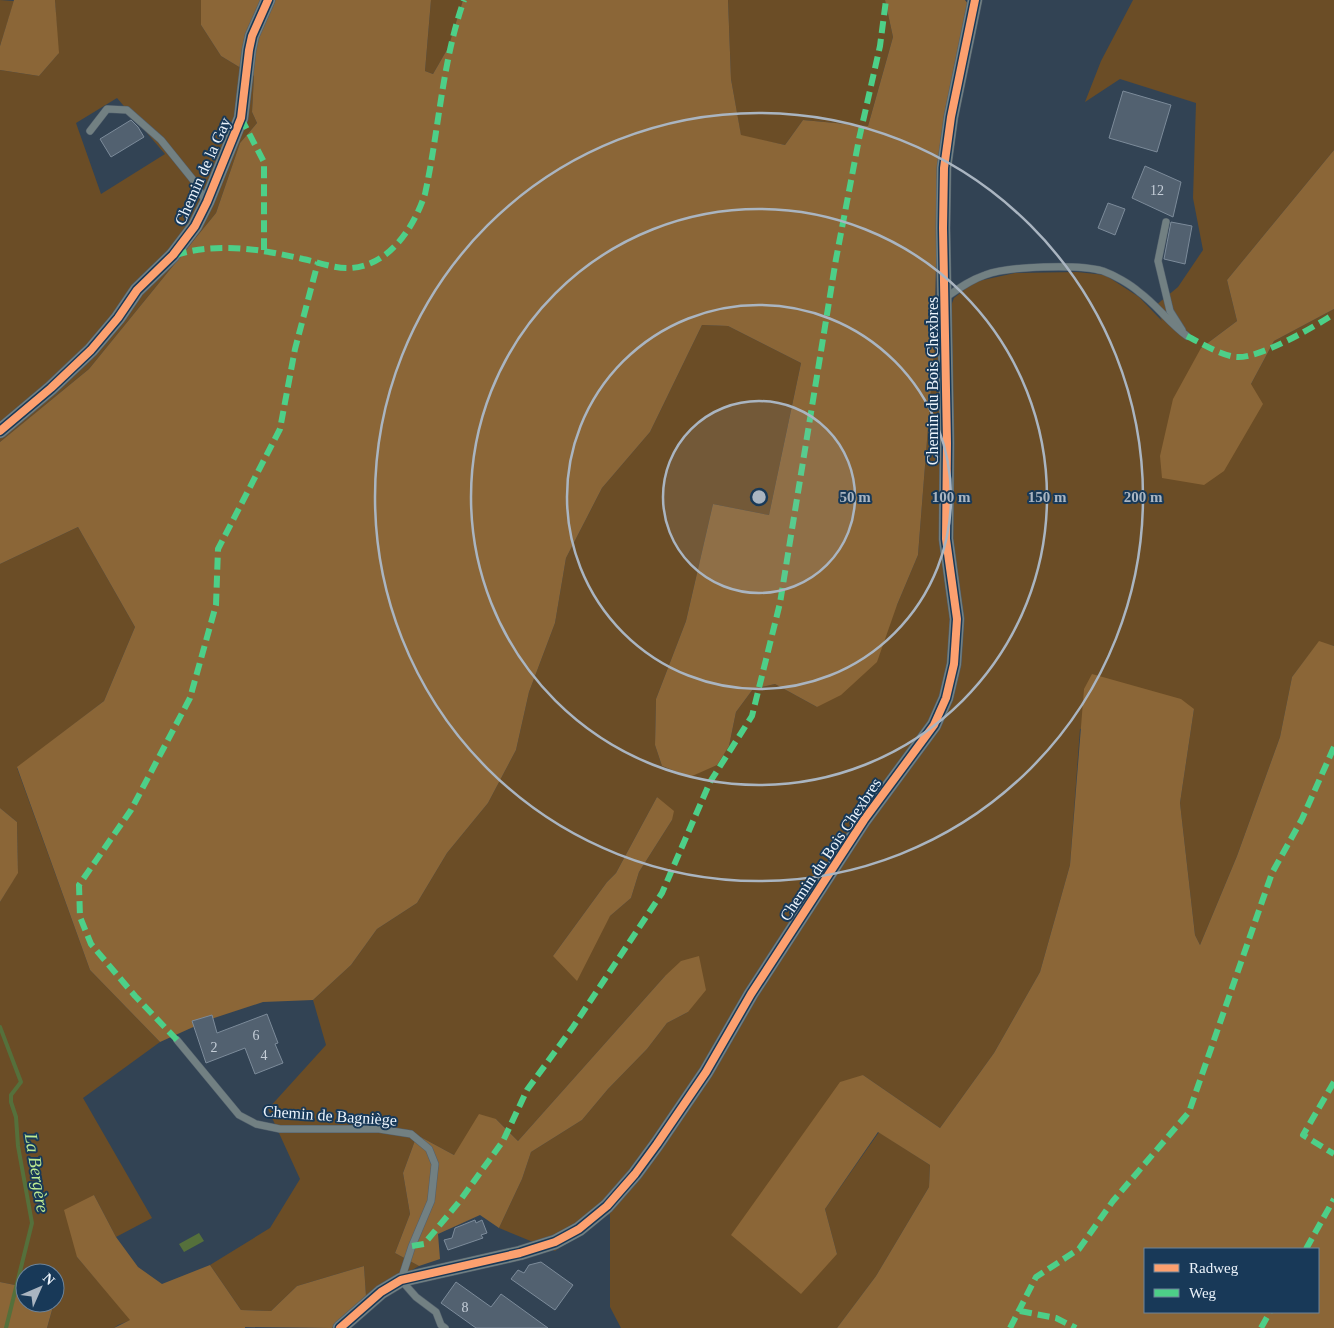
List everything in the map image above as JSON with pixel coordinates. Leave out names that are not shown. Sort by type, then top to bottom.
[{"type":"street","name":"Chemin de la Gay","points":[[0,431],[51,388],[91,350],[118,318],[137,290],[173,255],[195,226],[207,202],[241,118],[252,36],[268,0]]},
{"type":"street","name":"Chemin du Bois Chexbres","points":[[340,1328],[381,1292],[402,1280],[547,1245],[579,1229],[606,1206],[635,1174],[681,1110],[706,1072],[751,994],[864,820],[934,725],[940,713],[949,689],[956,642],[957,619],[946,539],[947,443],[943,228],[944,168],[951,117],[976,0]]},
{"type":"lane","points":[[90,131],[108,109],[127,110],[161,140],[194,181],[207,202]]},
{"type":"lane","points":[[945,298],[963,285],[994,272],[1053,267],[1088,268],[1104,272],[1139,291],[1172,326],[1187,336],[1170,310],[1158,261],[1166,222]]},
{"type":"lane","name":"Chemin de Bagniège","points":[[177,1040],[239,1115],[256,1124],[280,1128],[379,1129],[411,1134],[429,1149],[435,1164],[431,1201],[412,1246],[402,1280]]},
{"type":"lane","points":[[402,1280],[416,1297],[436,1312],[441,1325],[445,1328]]},
{"type":"shaded area","points":[[0,0],[14,1],[0,46]]},
{"type":"shaded area","points":[[14,0],[55,0],[59,53],[39,76],[0,70],[0,46]]},
{"type":"shaded area","points":[[55,0],[201,0],[201,25],[221,56],[254,76],[252,112],[257,123],[240,143],[216,213],[89,369],[0,442],[0,70],[39,76],[58,54]],"holes":[[[117,98],[165,154],[101,194],[76,123]]]},
{"type":"shaded area","points":[[201,0],[431,0],[425,71],[433,74],[448,48],[463,0],[728,0],[731,79],[741,135],[785,145],[803,120],[868,126],[893,37],[885,0],[965,0],[968,4],[943,146],[936,264],[934,351],[918,555],[897,605],[877,662],[841,695],[817,707],[775,684],[753,689],[736,712],[729,746],[717,765],[690,777],[662,766],[655,745],[656,699],[686,621],[713,504],[769,515],[801,363],[728,326],[702,325],[650,432],[602,488],[566,558],[555,623],[529,692],[516,750],[488,803],[447,853],[417,903],[377,929],[351,965],[313,1000],[263,1002],[211,1019],[160,1042],[90,970],[17,767],[104,701],[135,627],[78,527],[0,564],[0,442],[89,369],[216,213],[240,143],[257,123],[252,112],[254,76],[221,56],[201,25]]},
{"type":"shaded area","points":[[431,0],[463,0],[448,48],[433,74],[425,71]]},
{"type":"shaded area","points":[[728,0],[885,0],[893,37],[868,126],[803,120],[785,145],[741,136],[731,79]]},
{"type":"shaded area","points":[[1133,0],[1334,0],[1334,150],[1227,280],[1237,321],[1201,348],[1251,384],[1274,341],[1334,309],[1334,646],[1319,642],[1292,677],[1280,737],[1237,856],[1200,945],[1195,935],[1180,803],[1194,709],[1080,729],[1070,865],[1040,972],[994,1053],[940,1128],[863,1075],[732,1235],[837,1254],[825,1209],[879,1132],[930,1165],[929,1187],[876,1276],[837,1328],[621,1328],[610,1307],[610,1214],[603,1216],[555,1251],[499,1228],[522,1179],[531,1152],[582,1120],[608,1089],[647,1049],[667,1023],[688,1012],[665,976],[518,1141],[496,1119],[454,1155],[417,1135],[403,1173],[410,1214],[395,1253],[419,1266],[366,1296],[364,1266],[297,1286],[271,1311],[241,1310],[210,1265],[270,1228],[300,1179],[268,1109],[326,1045],[313,1000],[351,965],[377,929],[417,903],[447,853],[488,803],[516,750],[529,692],[555,623],[566,558],[602,488],[650,432],[702,325],[728,326],[801,363],[769,515],[713,504],[686,621],[656,699],[655,745],[662,766],[690,777],[729,746],[736,712],[753,689],[775,684],[817,707],[897,605],[918,555],[934,351],[954,298],[974,282],[1015,273],[1077,272],[1105,275],[1139,297],[1162,321],[1155,306],[1178,287],[1203,250],[1193,198],[1196,103],[1120,79],[1085,102],[1101,61]],"holes":[[[657,797],[672,820],[639,872],[631,898],[610,916],[553,956],[607,882],[616,873]]]},
{"type":"shaded area","points":[[1334,150],[1334,309],[1274,341],[1251,384],[1263,404],[1224,471],[1204,485],[1162,478],[1160,456],[1173,399],[1201,348],[1237,321],[1227,280]]},
{"type":"shaded area","points":[[78,527],[135,627],[104,701],[17,768],[90,970],[160,1042],[83,1098],[152,1218],[116,1237],[94,1195],[77,1257],[131,1320],[114,1328],[47,1328],[51,1313],[65,1313],[65,1263],[15,1263],[15,1285],[0,1282],[0,902],[18,872],[17,822],[0,808],[0,564]]},
{"type":"shaded area","points":[[1319,641],[1334,646],[1334,1328],[837,1328],[876,1276],[929,1187],[930,1165],[878,1132],[825,1209],[837,1254],[801,1294],[731,1235],[840,1082],[863,1075],[940,1128],[994,1053],[1040,972],[1070,865],[1084,689],[1092,674],[1181,699],[1194,709],[1180,803],[1195,935],[1200,945],[1237,856],[1280,737],[1292,677]]},
{"type":"shaded area","points":[[657,797],[674,811],[672,820],[639,872],[631,898],[610,916],[577,981],[553,956],[607,882],[616,873]]},
{"type":"shaded area","points":[[0,808],[17,822],[18,873],[0,902]]},
{"type":"shaded area","points":[[699,956],[706,990],[688,1012],[667,1023],[647,1049],[608,1089],[582,1120],[531,1152],[522,1179],[499,1228],[480,1215],[438,1234],[440,1259],[419,1266],[395,1253],[410,1214],[403,1173],[417,1135],[454,1155],[479,1114],[496,1119],[518,1141],[665,976],[681,961]]},
{"type":"shaded area","points":[[94,1195],[116,1237],[138,1267],[162,1284],[210,1265],[241,1310],[271,1311],[297,1286],[364,1266],[366,1296],[332,1328],[114,1328],[130,1320],[77,1257],[64,1210]]},
{"type":"shaded area","points":[[199,1233],[204,1241],[184,1252],[179,1244]]},
{"type":"shaded area","points":[[0,1282],[15,1285],[15,1313],[51,1313],[47,1328],[0,1328]]},
{"type":"building","points":[[1123,91],[1171,105],[1157,152],[1109,138]]},
{"type":"building","points":[[131,120],[144,137],[111,157],[100,139]]},
{"type":"building","points":[[1145,166],[1181,182],[1173,217],[1132,198]]},
{"type":"building","points":[[1108,203],[1125,209],[1115,235],[1098,228]]},
{"type":"building","points":[[1171,222],[1192,226],[1185,264],[1164,259]]},
{"type":"building","points":[[267,1014],[278,1043],[275,1044],[283,1063],[255,1074],[245,1048],[206,1063],[192,1021],[212,1015],[217,1033]]},
{"type":"building","points":[[475,1220],[476,1223],[482,1220],[487,1233],[481,1235],[483,1238],[448,1250],[444,1240],[452,1238],[455,1228]]},
{"type":"building","points":[[541,1262],[573,1285],[555,1310],[511,1279],[518,1270],[524,1273],[529,1265]]},
{"type":"building","points":[[456,1282],[491,1307],[501,1294],[548,1328],[476,1328],[441,1303]]},
{"type":"waterway","name":"La Bergère","points":[[0,1027],[21,1082],[11,1095],[11,1102],[16,1117],[18,1146],[32,1223],[6,1328]]},
{"type":"marked path","points":[[175,255],[207,249],[239,248],[271,252],[333,266],[351,268],[377,260],[389,252],[407,231],[425,194],[451,47],[464,0]]},
{"type":"marked path","points":[[412,1246],[424,1244],[459,1202],[503,1141],[527,1090],[573,1027],[662,893],[710,782],[752,716],[780,603],[836,259],[859,139],[880,46],[886,0]]},
{"type":"marked path","points":[[241,118],[264,162],[264,250]]},
{"type":"marked path","points":[[177,1040],[135,996],[91,944],[80,917],[79,885],[131,810],[190,698],[216,605],[218,549],[280,429],[295,349],[318,262]]},
{"type":"marked path","points":[[1187,336],[1224,354],[1236,357],[1246,356],[1272,348],[1334,314]]},
{"type":"marked path","points":[[1010,1328],[1036,1277],[1079,1249],[1113,1201],[1189,1112],[1272,873],[1302,819],[1334,747]]},
{"type":"marked path","points":[[1334,1082],[1303,1135],[1334,1154]]},
{"type":"marked path","points":[[1307,1248],[1334,1199]]},
{"type":"marked path","points":[[1020,1311],[1056,1318],[1076,1328]]},
{"type":"marked path","points":[[1261,1328],[1269,1313]]},
{"type":"cycle path","points":[[0,431],[51,388],[91,350],[118,318],[137,290],[173,255],[195,226],[207,202],[241,118],[252,36],[268,0]]},
{"type":"cycle path","points":[[340,1328],[381,1292],[401,1280],[520,1253],[555,1242],[579,1229],[607,1206],[635,1174],[706,1072],[751,994],[864,820],[934,725],[946,698],[954,664],[957,619],[946,539],[947,443],[943,228],[944,168],[951,117],[975,0]]}]
